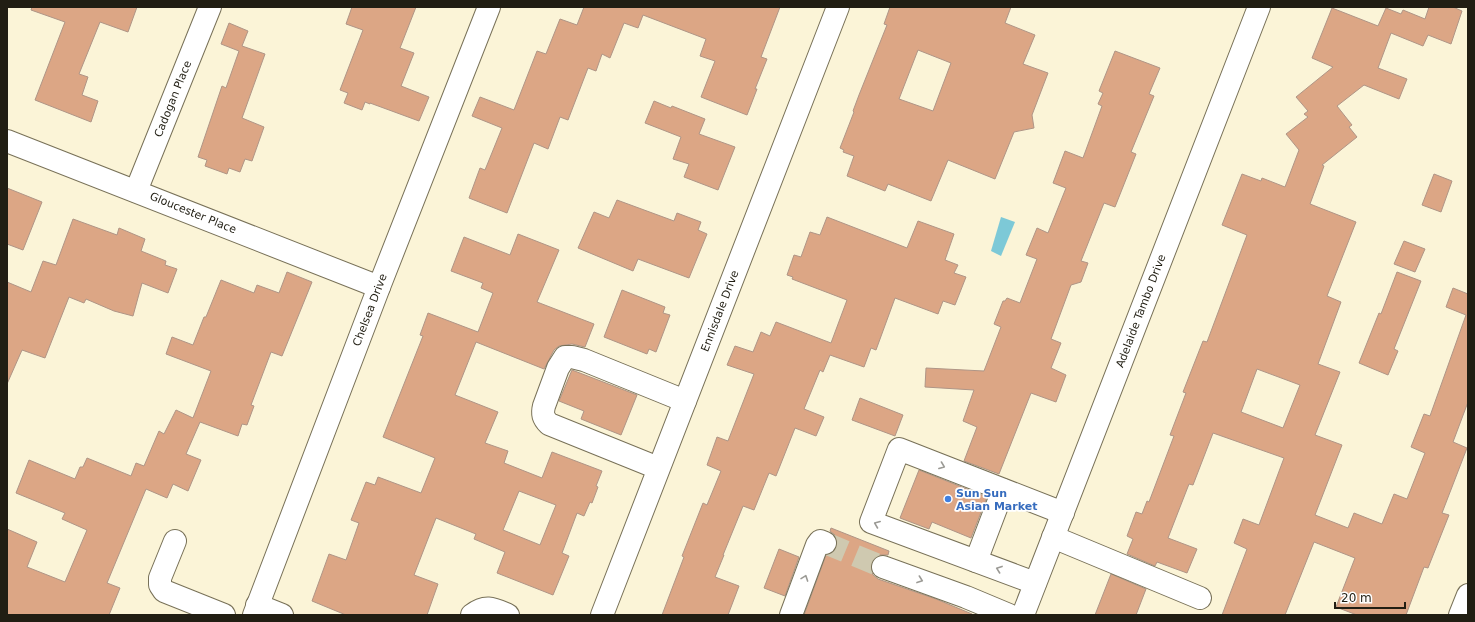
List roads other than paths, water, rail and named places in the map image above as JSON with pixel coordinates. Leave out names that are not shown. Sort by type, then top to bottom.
[{"type":"street","name":"Cadogan Place","points":[[136,191],[210,7]]},
{"type":"street","name":"Chelsea Drive","points":[[256,610],[379,287],[489,7]]},
{"type":"street","name":"Ennisdale Drive","points":[[602,615],[838,7]]},
{"type":"street","name":"Adelaide Tambo Drive","points":[[1023,615],[1259,7]]},
{"type":"street","name":"Gloucester Place","points":[[7,140],[379,287]]},
{"type":"street","points":[[658,468],[549,424],[544,419],[542,413],[558,368],[565,357],[584,360],[684,401]]},
{"type":"street","points":[[1035,583],[871,522],[876,507],[899,450],[1063,513]]},
{"type":"street","points":[[976,561],[1004,490]]},
{"type":"street","points":[[1053,537],[1200,598]]},
{"type":"street","points":[[175,541],[162,571],[160,585],[164,591],[224,615]]},
{"type":"street","points":[[791,615],[817,545],[820,541],[825,543]]},
{"type":"street","points":[[883,567],[966,597],[1009,615]]},
{"type":"street","points":[[1460,615],[1468,595]]},
{"type":"street","points":[[472,615],[478,610],[484,608],[492,608],[508,615]]},
{"type":"street","points":[[256,610],[282,615]]},
{"type":"water","points":[[1001,217],[1015,222],[1001,256],[991,251]]},
{"type":"tunnel","points":[[825,543],[883,567]]},
{"type":"place","name":"Sun Sun Asian Market","points":[[948,499]]}]
